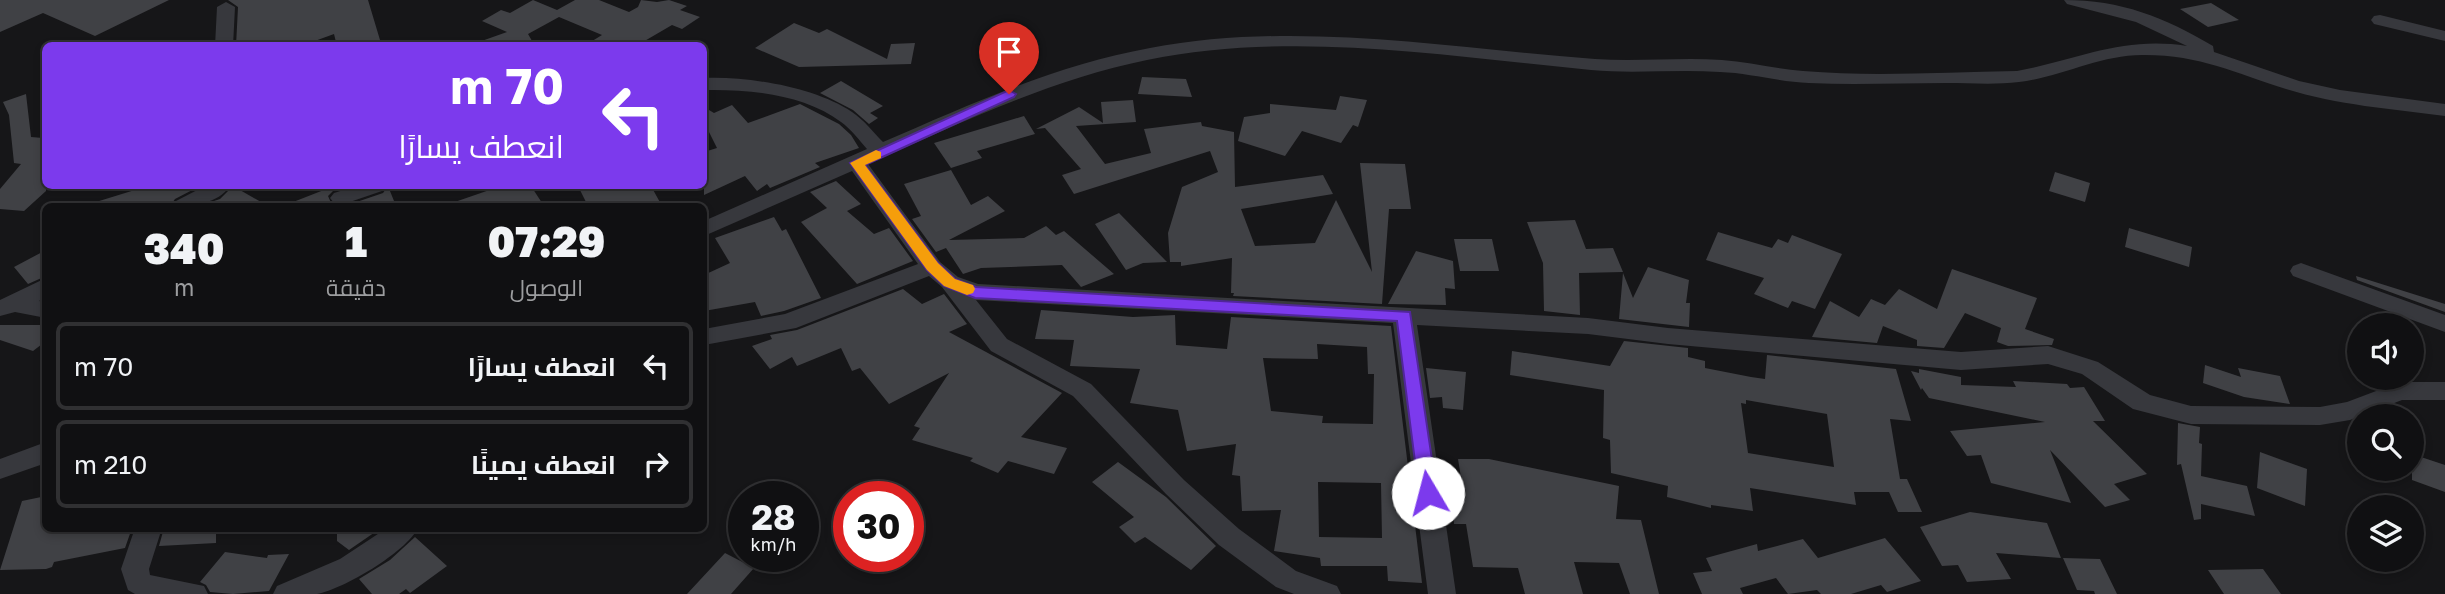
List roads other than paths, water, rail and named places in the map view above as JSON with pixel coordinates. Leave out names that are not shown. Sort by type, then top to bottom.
[{"type":"street","points":[[2073,0],[2144,16],[2176,31],[2221,59]]},
{"type":"street","points":[[224,42],[226,7]]},
{"type":"street","points":[[2380,20],[2445,36]]},
{"type":"street","points":[[707,228],[1009,94],[1080,69],[1152,53],[1234,43],[1323,42],[1415,47],[1597,65],[1722,66],[1803,77],[1842,78],[2017,77],[2048,71],[2099,54],[2141,49],[2183,51],[2221,59],[2293,85],[2340,96],[2445,110]]},
{"type":"street","points":[[707,83],[747,84],[832,109],[846,117],[882,152]]},
{"type":"street","points":[[857,163],[941,275],[999,345],[1082,390],[1175,487],[1229,537],[1286,579],[1327,594]]},
{"type":"street","points":[[189,203],[214,189]]},
{"type":"street","points":[[339,197],[365,189]]},
{"type":"street","points":[[2301,271],[2445,324]]},
{"type":"street","points":[[707,336],[788,322],[941,275],[975,292],[1588,326],[1668,336],[1961,361],[2048,355],[2090,368],[2142,402],[2191,415],[2319,415],[2350,411],[2400,391],[2445,391]]},
{"type":"street","points":[[8,306],[42,288]]},
{"type":"street","points":[[8,306],[42,310]]},
{"type":"street","points":[[1404,316],[1441,594]]},
{"type":"street","points":[[0,469],[42,453]]},
{"type":"street","points":[[148,532],[135,569],[138,582],[149,588],[194,594]]},
{"type":"street","points":[[288,594],[354,566],[401,532]]}]
